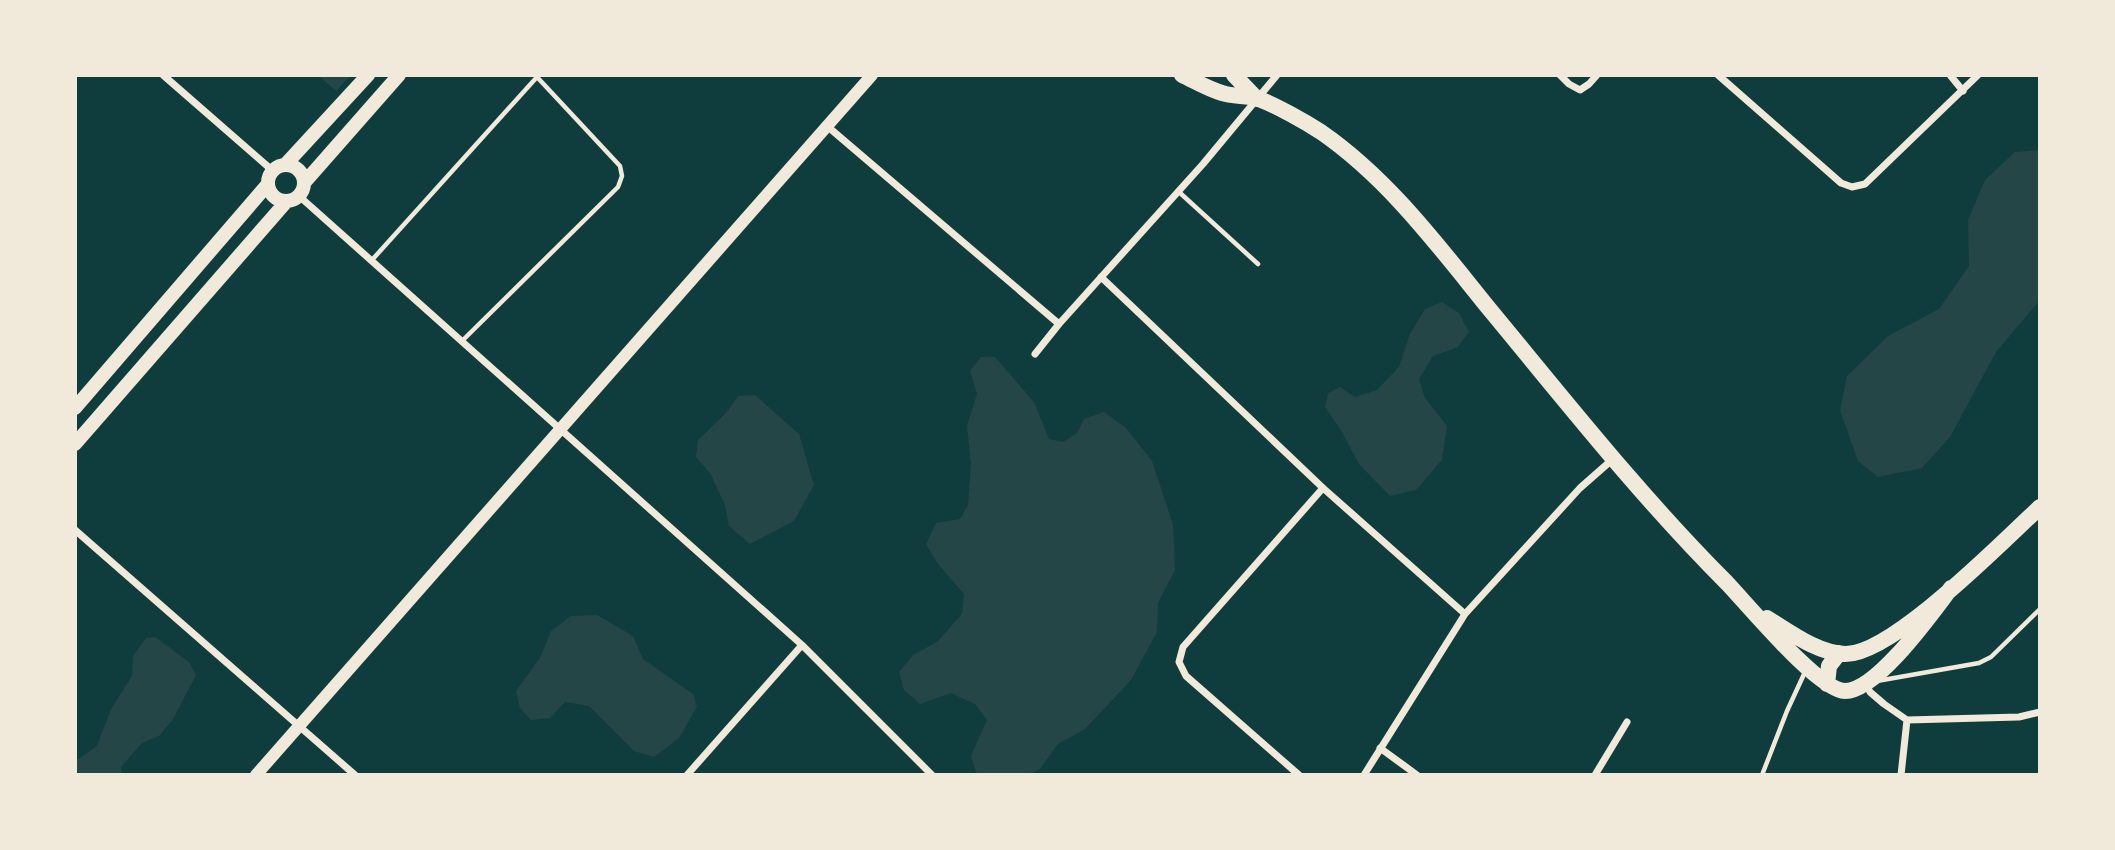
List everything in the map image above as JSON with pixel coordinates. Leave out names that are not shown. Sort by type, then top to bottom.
[{"type":"main road","points":[[75,408],[82,392],[275,173],[368,75]]},
{"type":"main road","points":[[75,444],[399,75]]},
{"type":"main road","points":[[1182,75],[1223,94],[1257,99]]},
{"type":"main road","points":[[1234,75],[1257,99],[1319,131],[1360,163],[1406,208],[1656,508],[1807,668],[1827,684],[1843,691],[1855,690],[1866,683],[1908,643],[1951,588]]},
{"type":"main road","points":[[275,173],[298,170],[296,194]]},
{"type":"main road","points":[[275,173],[273,197],[296,194]]},
{"type":"main road","points":[[1755,612],[1819,647],[1839,653],[1870,648],[1899,630],[1951,588],[2040,507]]},
{"type":"main road","points":[[1858,652],[1866,664],[1866,683]]},
{"type":"main road","points":[[1827,684],[1829,666],[1839,653]]},
{"type":"street","points":[[163,75],[275,173]]},
{"type":"street","points":[[256,775],[872,75]]},
{"type":"street","points":[[1035,354],[1277,75]]},
{"type":"street","points":[[1560,75],[1569,84],[1580,89],[1597,75]]},
{"type":"street","points":[[1718,75],[1842,183],[1852,187],[1865,184],[1978,75]]},
{"type":"street","points":[[1950,75],[1963,91]]},
{"type":"street","points":[[827,126],[1059,324]]},
{"type":"street","points":[[296,194],[802,645],[932,775]]},
{"type":"street","points":[[1101,278],[1323,488],[1465,614]]},
{"type":"street","points":[[1364,775],[1465,614],[1580,488],[1613,459]]},
{"type":"street","points":[[1299,775],[1186,676],[1179,662],[1183,647],[1323,488]]},
{"type":"street","points":[[75,530],[355,775]]},
{"type":"street","points":[[687,775],[802,645]]},
{"type":"street","points":[[1866,683],[1870,692],[1907,720],[2019,717],[2040,712]]},
{"type":"street","points":[[1901,775],[1907,720]]},
{"type":"street","points":[[1595,775],[1627,722]]},
{"type":"street","points":[[1380,748],[1417,775]]},
{"type":"lane","points":[[372,260],[537,76],[620,166],[622,176],[618,187],[461,341]]},
{"type":"lane","points":[[1178,191],[1258,264]]},
{"type":"lane","points":[[1866,683],[1979,663],[1990,657],[2040,609]]},
{"type":"lane","points":[[1762,775],[1807,668]]},
{"type":"shaded area","points":[[318,75],[351,75],[336,91]]},
{"type":"shaded area","points":[[2040,150],[2040,300],[1996,352],[1950,437],[1922,468],[1878,477],[1858,461],[1840,410],[1847,376],[1888,336],[1939,309],[1969,266],[1968,220],[1985,180],[2015,152]]},
{"type":"shaded area","points":[[1442,302],[1459,313],[1469,332],[1458,347],[1433,356],[1419,379],[1425,398],[1447,426],[1442,460],[1416,490],[1390,496],[1359,464],[1325,407],[1328,393],[1340,387],[1355,397],[1377,390],[1399,367],[1410,334],[1425,309]]},
{"type":"shaded area","points":[[981,357],[995,357],[1034,402],[1049,439],[1063,442],[1077,433],[1084,419],[1104,412],[1126,428],[1152,461],[1173,525],[1175,570],[1158,603],[1157,632],[1131,680],[1085,729],[1058,744],[1040,769],[1027,775],[977,775],[971,756],[987,720],[975,704],[951,693],[920,704],[904,690],[899,672],[913,655],[937,642],[962,614],[964,594],[938,564],[926,544],[936,523],[960,519],[968,505],[971,465],[967,426],[977,394],[970,371]]},
{"type":"shaded area","points":[[755,395],[799,434],[814,485],[794,521],[750,544],[729,526],[725,505],[710,473],[696,457],[698,440],[726,413],[738,396]]},
{"type":"shaded area","points":[[597,615],[633,636],[643,659],[693,694],[697,707],[679,738],[654,757],[634,751],[589,706],[565,702],[550,718],[531,720],[520,708],[516,691],[540,658],[551,631],[571,616]]},
{"type":"shaded area","points":[[155,637],[189,662],[196,675],[173,719],[159,736],[142,743],[121,767],[122,775],[75,775],[75,759],[97,746],[111,709],[132,676],[133,656],[146,638]]}]
